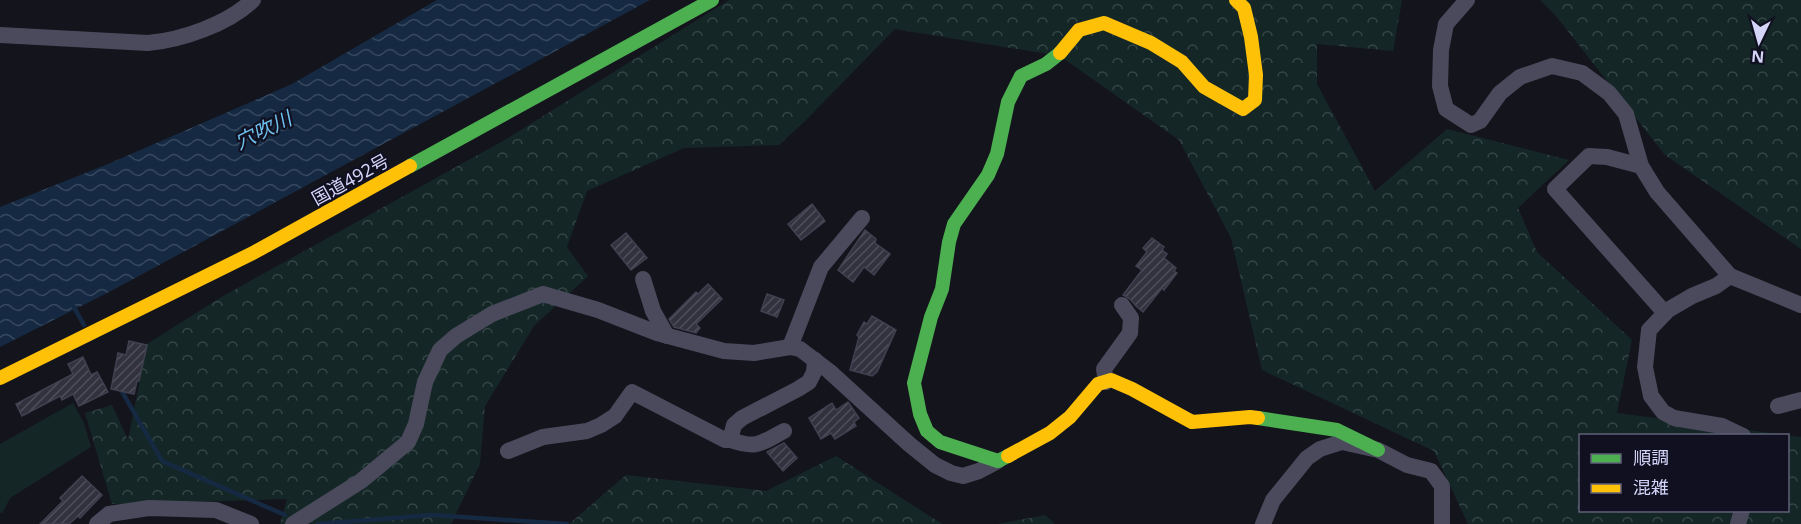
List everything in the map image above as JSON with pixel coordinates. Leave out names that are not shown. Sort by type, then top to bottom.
[{"type":"main road","name":"国道492号","points":[[0,378],[253,253],[712,0]]},
{"type":"main road","points":[[1236,0],[1244,8],[1256,75],[1256,100],[1243,109],[1204,87],[1182,62],[1151,44],[1104,23],[1079,30],[1062,51],[1046,64],[1022,76],[1008,102],[997,154],[988,175],[954,224],[942,289],[922,345],[914,383],[920,414],[927,430],[940,442],[998,461],[1050,433],[1070,417],[1098,384],[1112,380],[1192,422],[1250,417],[1337,430],[1378,450]]},
{"type":"street","points":[[0,35],[162,42],[186,36],[232,17],[253,0]]},
{"type":"street","points":[[1467,0],[1446,24],[1441,50],[1440,86],[1446,109],[1471,125],[1480,121],[1500,93],[1520,77],[1552,66],[1582,73],[1609,93],[1626,114],[1641,166],[1657,192],[1730,276],[1801,305]]},
{"type":"street","points":[[1641,166],[1607,156],[1589,156],[1555,189],[1665,313]]},
{"type":"street","points":[[790,347],[821,267],[862,218]]},
{"type":"street","points":[[1730,276],[1665,313],[1648,330],[1645,367],[1651,396],[1663,412],[1674,418],[1722,426],[1741,434]]},
{"type":"street","points":[[643,279],[653,310],[666,336]]},
{"type":"street","points":[[293,524],[361,481],[408,442],[416,424],[425,382],[441,350],[456,336],[492,314],[543,294],[598,310],[666,336],[724,351],[754,353],[790,347],[800,349],[860,398],[935,465],[951,474],[963,476],[998,461]]},
{"type":"street","points":[[1106,382],[1104,369],[1130,333],[1131,318],[1122,305]]},
{"type":"street","points":[[730,440],[734,425],[742,418],[808,382],[814,372],[815,360]]},
{"type":"street","points":[[508,451],[543,437],[587,431],[602,425],[615,416],[632,392],[725,440],[748,446],[756,445],[784,431]]},
{"type":"street","points":[[1778,406],[1801,400]]},
{"type":"street","points":[[1263,524],[1273,500],[1307,458],[1320,449],[1342,442],[1378,450],[1407,465],[1431,471],[1442,486],[1442,524]]},
{"type":"street","points":[[97,524],[109,514],[149,508],[216,510],[251,524]]},
{"type":"green space","points":[[729,0],[1402,0],[1393,51],[1317,44],[1317,84],[1375,191],[1447,129],[1569,160],[1518,208],[1537,252],[1632,340],[1617,413],[1778,434],[1579,434],[1579,512],[1789,512],[1789,435],[1801,437],[1801,524],[1468,524],[1434,451],[1262,370],[1231,238],[1179,140],[1060,56],[895,29],[779,145],[684,148],[587,191],[567,247],[588,276],[534,326],[485,406],[480,464],[451,524],[280,524],[287,499],[112,504],[85,413],[112,405],[128,440],[147,344],[223,296],[503,141]]},
{"type":"green space","points":[[1540,0],[1801,0],[1801,249],[1665,155],[1556,16]]},
{"type":"green space","points":[[73,403],[84,423],[91,447],[10,498],[2,514],[0,512],[0,444]]},
{"type":"green space","points":[[836,456],[942,524],[569,524],[626,475],[766,491]]},
{"type":"green space","points":[[1045,515],[1055,524],[998,524]]},
{"type":"water","name":"穴吹川","points":[[437,0],[650,0],[111,291],[0,347],[0,207],[108,164],[292,84]]},
{"type":"building","points":[[812,204],[825,221],[801,240],[788,224]]},
{"type":"building","points":[[865,230],[876,239],[875,243],[890,254],[874,275],[864,267],[853,282],[838,270]]},
{"type":"building","points":[[626,233],[647,258],[631,270],[611,245]]},
{"type":"building","points":[[1152,238],[1164,247],[1162,250],[1167,254],[1164,258],[1176,268],[1174,271],[1177,273],[1143,312],[1123,295],[1142,270],[1136,266],[1147,252],[1143,248]]},
{"type":"building","points":[[708,284],[722,299],[696,324],[700,328],[696,333],[674,327],[669,319],[696,292],[698,294]]},
{"type":"building","points":[[767,294],[784,300],[777,317],[761,311]]},
{"type":"building","points":[[872,316],[896,330],[877,372],[872,376],[850,370],[859,337],[857,335],[864,322],[867,324]]},
{"type":"building","points":[[129,341],[147,345],[134,394],[111,389],[118,353],[126,355]]},
{"type":"building","points":[[83,357],[91,375],[97,372],[108,392],[79,406],[73,394],[62,400],[60,396],[22,416],[16,404],[73,374],[68,364]]},
{"type":"building","points":[[848,402],[859,418],[854,422],[856,426],[835,439],[831,433],[821,439],[809,418],[832,403],[836,410]]},
{"type":"building","points":[[784,443],[797,458],[783,471],[767,452]]},
{"type":"building","points":[[82,476],[102,495],[80,518],[78,516],[69,524],[40,524],[63,501],[60,498]]},
{"type":"waterway","points":[[72,304],[84,325]]},
{"type":"waterway","points":[[120,388],[162,461],[285,515]]},
{"type":"waterway","points":[[318,524],[432,515],[567,524]]},
{"type":"traffic: fast","points":[[410,166],[712,0]]},
{"type":"traffic: fast","points":[[1008,456],[998,461],[940,442],[927,431],[920,414],[914,383],[931,317],[942,289],[954,224],[988,175],[997,154],[1008,102],[1021,76],[1046,64],[1060,53]]},
{"type":"traffic: fast","points":[[1258,418],[1337,430],[1378,450]]},
{"type":"traffic: slow","points":[[1060,53],[1079,30],[1104,23],[1151,43],[1182,62],[1204,87],[1243,109],[1255,100],[1256,75],[1244,8],[1236,0]]},
{"type":"traffic: slow","points":[[0,378],[253,253],[410,166]]},
{"type":"traffic: slow","points":[[1008,456],[1050,433],[1070,417],[1098,384],[1111,380],[1192,422],[1258,418]]}]
